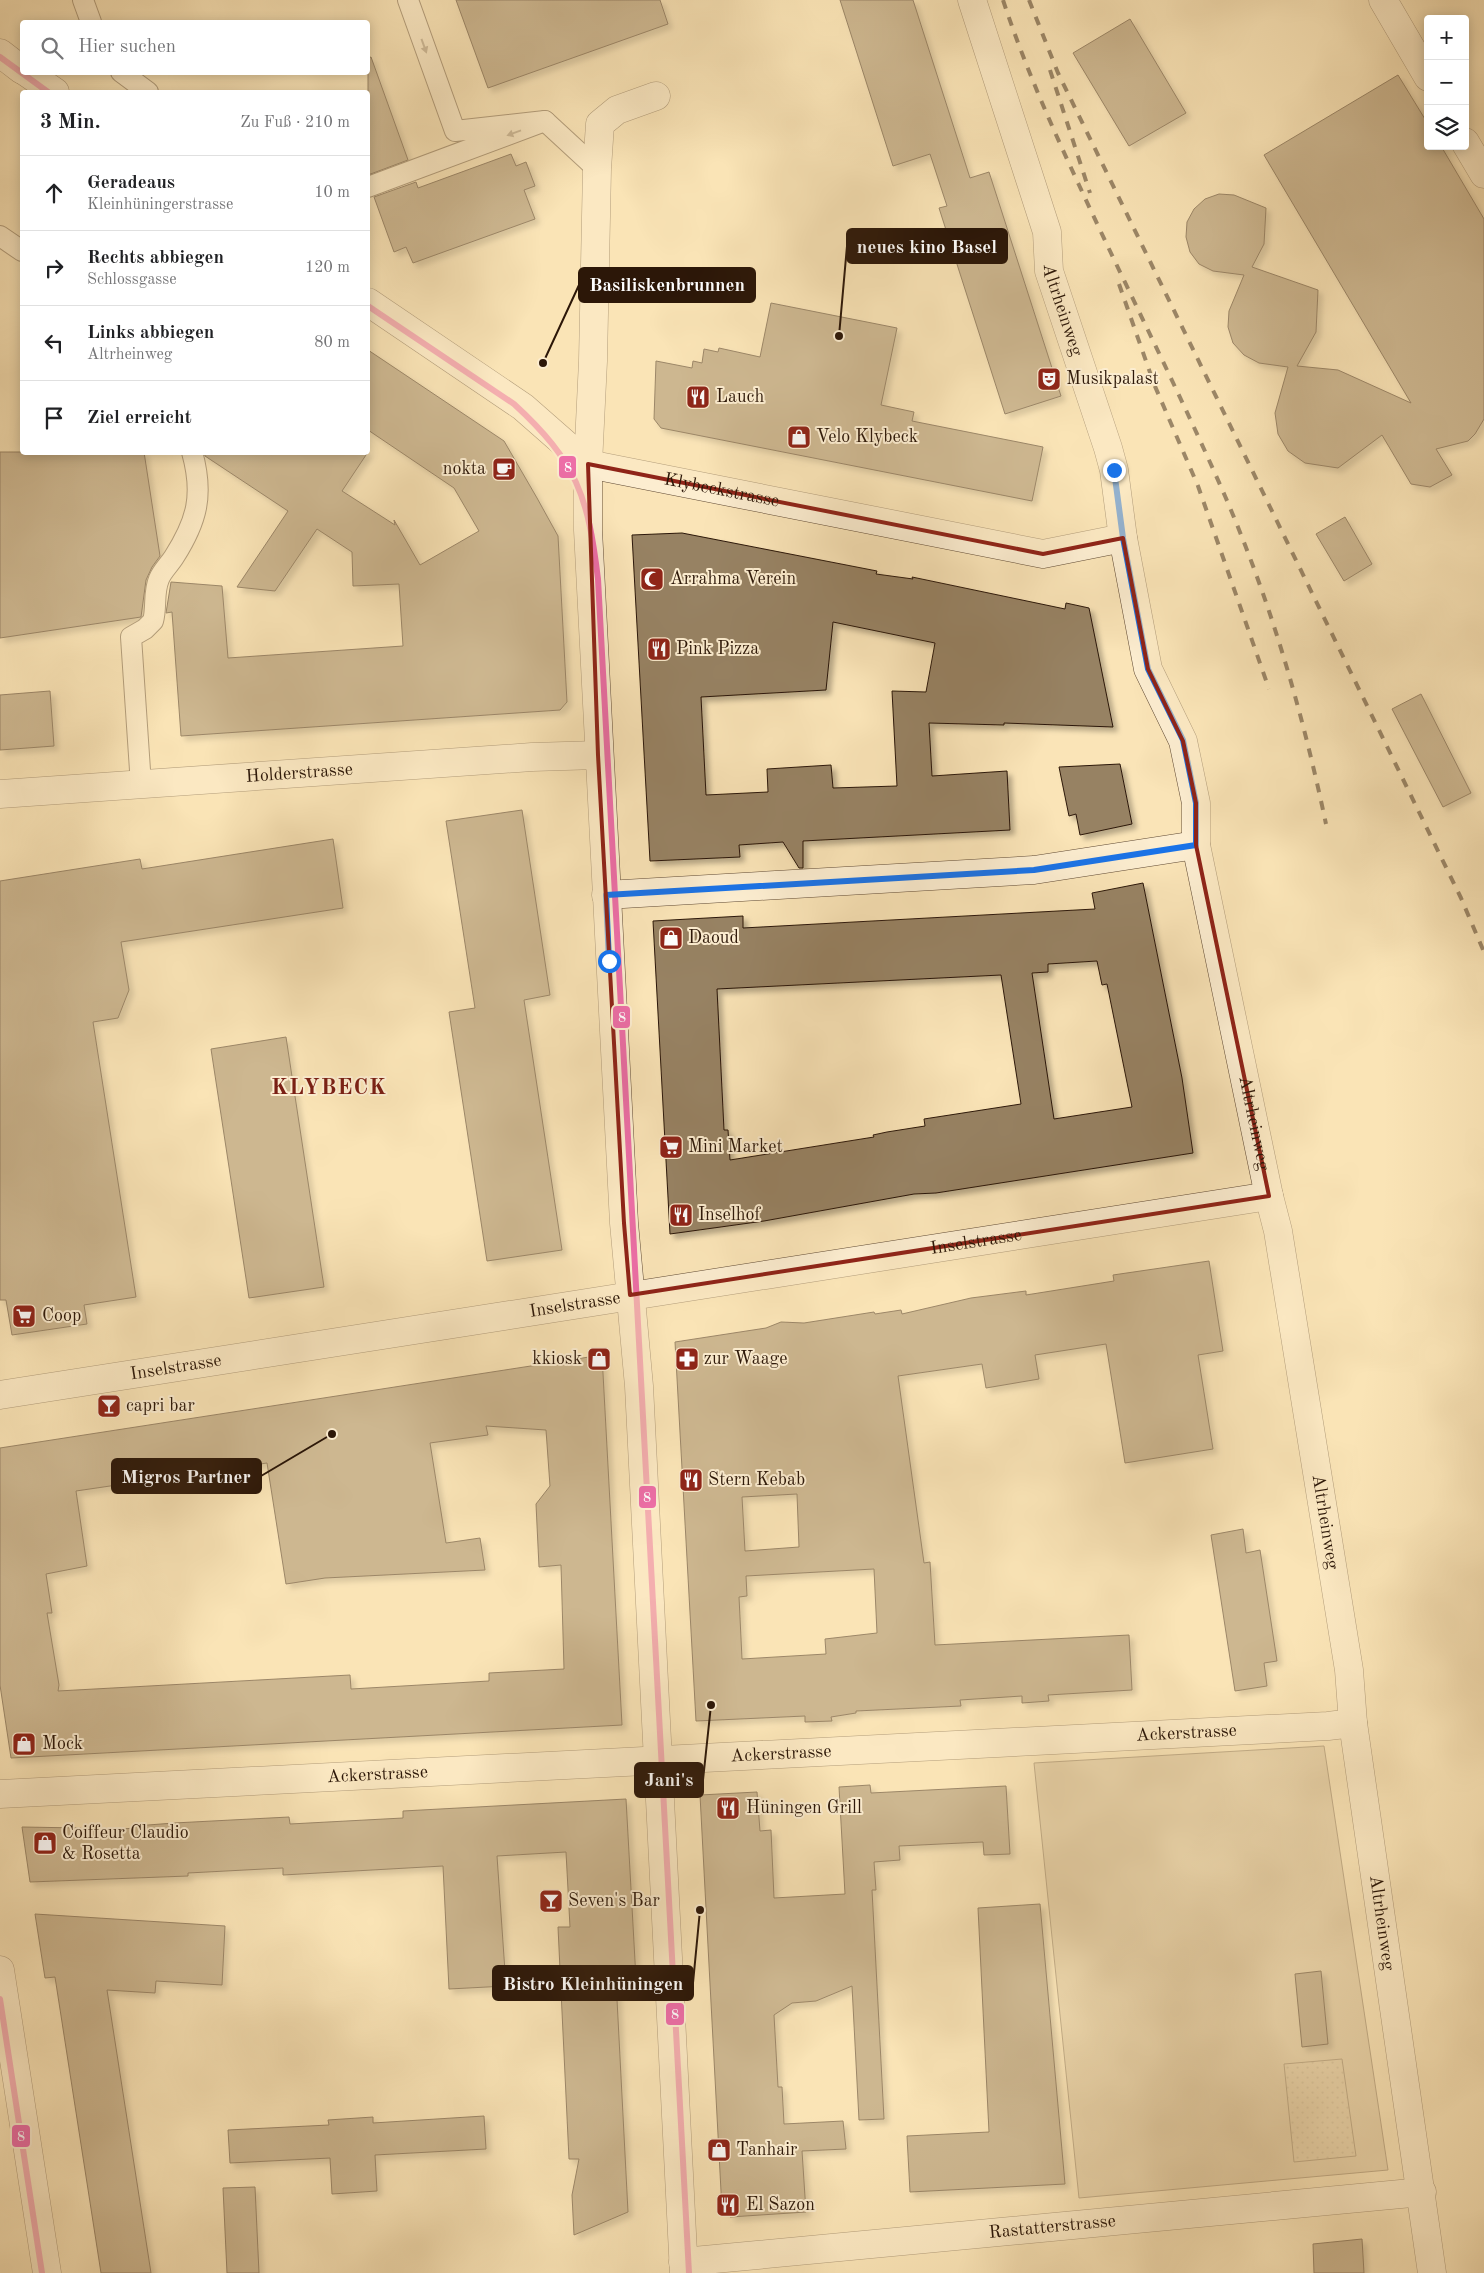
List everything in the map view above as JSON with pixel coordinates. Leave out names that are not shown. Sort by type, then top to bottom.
[{"type":"street","name":"Altrheinweg","points":[[972,0],[1046,232],[1049,272],[1108,448],[1114,470],[1123,538],[1148,669],[1183,740],[1196,803],[1196,845],[1269,1196],[1278,1231],[1349,1670],[1353,1723],[1422,2192],[1432,2273]]},
{"type":"street","points":[[1383,0],[1424,70]]},
{"type":"street","points":[[0,53],[20,68]]},
{"type":"street","points":[[30,75],[53,90]]},
{"type":"street","points":[[656,96],[617,110],[600,124],[588,464],[588,530],[598,755],[624,1223],[639,1386],[683,2267]]},
{"type":"street","points":[[1469,149],[1484,174]]},
{"type":"street","name":"Klybeckstrasse","points":[[370,303],[522,407],[588,464],[1043,554],[1123,538]]},
{"type":"street","name":"Holderstrasse","points":[[0,794],[523,757],[598,755]]},
{"type":"street","points":[[606,895],[1034,870],[1196,845]]},
{"type":"street","name":"Inselstrasse","points":[[0,1396],[560,1308],[630,1295],[1269,1196]]},
{"type":"street","name":"Ackerstrasse","points":[[0,1794],[1353,1723]]},
{"type":"street","points":[[0,1970],[47,2273]]},
{"type":"street","name":"Rastatterstrasse","points":[[683,2267],[1422,2192]]},
{"type":"lane","points":[[83,0],[90,20]]},
{"type":"lane","points":[[408,0],[455,131],[545,121],[597,169]]},
{"type":"lane","points":[[124,75],[145,90]]},
{"type":"lane","points":[[370,186],[545,121]]},
{"type":"lane","points":[[0,236],[20,250]]},
{"type":"lane","points":[[141,784],[131,637],[145,629],[153,621],[155,593],[159,579],[184,542],[195,520],[197,493],[192,455]]},
{"type":"highlighted area","points":[[588,464],[1043,554],[1123,538],[1148,669],[1183,741],[1196,803],[1196,845],[1269,1196],[630,1295],[624,1223],[598,755]]},
{"type":"shaded area","points":[[1324,1746],[1388,2170],[1079,2198],[1034,1763]]},
{"type":"shaded area","points":[[1342,2059],[1356,2156],[1294,2162],[1284,2064]]},
{"type":"building","points":[[456,0],[660,0],[668,24],[488,88]]},
{"type":"building","points":[[840,0],[913,0],[970,178],[989,172],[1061,396],[1005,414],[939,208],[947,206],[930,154],[893,166]]},
{"type":"building","points":[[1130,19],[1186,113],[1129,146],[1073,53]]},
{"type":"building","points":[[370,57],[408,160],[370,174],[370,90],[368,90],[368,75],[370,75]]},
{"type":"building","points":[[1398,75],[1424,117],[1424,150],[1443,150],[1484,219],[1484,419],[1475,434],[1468,441],[1436,449],[1452,475],[1430,487],[1411,484],[1382,435],[1338,468],[1305,463],[1288,451],[1278,434],[1275,413],[1288,367],[1259,363],[1244,355],[1233,343],[1228,327],[1229,311],[1244,275],[1213,271],[1199,264],[1190,252],[1186,237],[1187,222],[1194,209],[1205,199],[1219,194],[1234,195],[1266,208],[1264,244],[1252,267],[1318,290],[1316,332],[1297,366],[1338,370],[1411,403],[1264,155]]},
{"type":"building","points":[[511,154],[516,166],[526,162],[535,186],[524,190],[535,219],[413,263],[406,247],[394,252],[374,197],[416,182],[418,188]]},
{"type":"building","points":[[771,303],[897,328],[881,405],[914,412],[912,421],[1043,447],[1032,501],[661,428],[654,419],[656,361],[692,368],[693,361],[702,363],[704,349],[718,352],[719,348],[760,357]]},
{"type":"building","points":[[370,351],[504,441],[558,536],[567,702],[560,710],[181,736],[172,612],[166,613],[171,582],[222,586],[228,658],[403,646],[399,584],[353,586],[352,552],[317,529],[275,591],[237,587],[288,511],[205,455],[366,455],[342,491],[395,525],[394,520],[420,565],[479,531],[454,488],[370,431]]},
{"type":"building","points":[[0,452],[20,452],[20,455],[144,455],[160,556],[146,580],[141,617],[0,638]]},
{"type":"building","points":[[1345,517],[1372,564],[1344,581],[1316,534]]},
{"type":"building","points":[[682,533],[877,571],[876,574],[913,579],[912,577],[1065,609],[1066,603],[1089,608],[1113,727],[1004,723],[1004,725],[929,723],[932,776],[1007,771],[1010,830],[803,841],[803,868],[799,868],[783,842],[739,845],[740,857],[650,861],[632,535]],"holes":[[[833,622],[935,643],[926,692],[892,691],[897,786],[833,788],[831,765],[767,769],[768,792],[706,795],[701,697],[826,690]]]},
{"type":"building","points":[[50,691],[54,746],[0,750],[0,695]]},
{"type":"building","points":[[1421,694],[1471,793],[1443,807],[1392,709]]},
{"type":"building","points":[[1120,764],[1132,824],[1080,835],[1076,814],[1069,816],[1059,767]]},
{"type":"building","points":[[522,810],[550,995],[524,1000],[562,1250],[487,1261],[449,1012],[475,1008],[446,821]]},
{"type":"building","points":[[333,839],[343,908],[121,942],[129,990],[118,1018],[93,1022],[136,1297],[84,1305],[87,1324],[12,1335],[6,1300],[0,1300],[0,881],[140,859],[142,869]]},
{"type":"building","points":[[1143,883],[1182,1078],[1193,1153],[936,1193],[914,1194],[764,1221],[670,1234],[653,921],[743,916],[743,928],[1095,909],[1092,893]],"holes":[[[1097,961],[1102,985],[1107,984],[1132,1107],[1054,1119],[1032,973],[1048,972],[1048,964]],[[1001,975],[1021,1104],[924,1119],[925,1126],[873,1135],[874,1137],[730,1160],[728,1130],[724,1130],[717,989]]]},
{"type":"building","points":[[286,1037],[324,1287],[249,1298],[211,1049]]},
{"type":"building","points":[[1209,1261],[1223,1351],[1198,1355],[1213,1449],[1125,1463],[1106,1344],[1035,1355],[1039,1379],[986,1388],[982,1364],[898,1376],[924,1563],[930,1562],[935,1645],[1129,1635],[1132,1690],[1048,1695],[1049,1701],[1022,1703],[1022,1696],[960,1700],[961,1706],[856,1711],[856,1713],[831,1717],[832,1721],[805,1722],[805,1716],[696,1721],[675,1342],[766,1328],[781,1322],[804,1323],[874,1312],[875,1314],[901,1310],[902,1314],[971,1298],[1026,1291],[1026,1295],[1114,1281],[1113,1275]],"holes":[[[797,1494],[799,1547],[745,1551],[742,1497]],[[874,1569],[877,1633],[825,1639],[826,1654],[742,1659],[739,1597],[747,1596],[746,1576]]]},
{"type":"building","points":[[602,1355],[622,1725],[11,1758],[0,1685],[0,1448]],"holes":[[[486,1426],[546,1430],[550,1486],[536,1504],[539,1567],[561,1565],[564,1669],[489,1673],[489,1681],[351,1689],[350,1675],[58,1691],[59,1685],[47,1613],[52,1613],[46,1574],[87,1566],[76,1491],[267,1463],[286,1584],[325,1578],[485,1570],[480,1538],[446,1543],[430,1443],[488,1435]]]},
{"type":"building","points":[[1243,1529],[1246,1553],[1260,1550],[1277,1661],[1264,1663],[1267,1686],[1235,1691],[1211,1535]]},
{"type":"building","points":[[870,1785],[871,1793],[1006,1786],[1010,1854],[984,1855],[983,1842],[899,1846],[900,1860],[874,1862],[876,1890],[872,1890],[884,2119],[859,2120],[852,1986],[816,2001],[792,2003],[774,2015],[778,2087],[782,2087],[784,2124],[843,2121],[846,2149],[802,2151],[806,2212],[730,2217],[730,2211],[722,2210],[700,1795],[757,1792],[760,1831],[771,1830],[774,1898],[845,1894],[839,1787]]},
{"type":"building","points":[[626,1799],[636,1979],[616,1980],[628,2212],[574,2235],[572,2195],[579,2159],[569,2159],[558,1927],[570,1927],[566,1852],[497,1856],[506,1986],[449,1989],[443,1866],[283,1875],[283,1868],[188,1873],[188,1876],[30,1882],[22,1827],[81,1828],[82,1832],[174,1823],[289,1817],[290,1824],[403,1818],[403,1811]]},
{"type":"building","points":[[1040,1904],[1065,2184],[910,2192],[907,2136],[989,2132],[978,1908]]},
{"type":"building","points":[[35,1914],[225,1926],[222,1985],[156,1981],[155,1993],[107,1990],[151,2273],[101,2273],[55,1977],[45,1978]]},
{"type":"building","points":[[1321,1971],[1328,2044],[1302,2047],[1295,1974]]},
{"type":"building","points":[[484,2116],[486,2149],[375,2155],[377,2191],[332,2194],[330,2158],[230,2163],[228,2130],[329,2125],[328,2120],[373,2117],[373,2123]]},
{"type":"building","points":[[255,2187],[259,2273],[227,2273],[223,2188]]},
{"type":"building","points":[[1362,2239],[1364,2273],[1314,2273],[1313,2244]]},
{"type":"railway","points":[[1003,0],[1029,71],[1058,140],[1190,418],[1242,536],[1271,617],[1296,698],[1326,824]]},
{"type":"railway","points":[[1029,0],[1058,73],[1461,898],[1484,952]]},
{"type":"railway","points":[[1050,70],[1090,193]]},
{"type":"railway","points":[[1119,284],[1154,384],[1198,486],[1269,689]]},
{"type":"transit line","name":"8","points":[[0,57],[20,72]]},
{"type":"transit line","name":"8","points":[[25,75],[45,90]]},
{"type":"transit line","name":"8","points":[[370,307],[514,404],[552,444],[566,463],[584,502],[590,525],[598,579],[689,2273]]},
{"type":"transit line","name":"8","points":[[0,1999],[42,2273]]},
{"type":"place","name":"neues kino Basel","points":[[839,336]]},
{"type":"place","name":"Basiliskenbrunnen","points":[[543,363]]},
{"type":"place","name":"Musikpalast","points":[[1049,379]]},
{"type":"place","name":"Lauch","points":[[698,397]]},
{"type":"place","name":"Velo Klybeck","points":[[799,437]]},
{"type":"place","name":"nokta","points":[[504,469]]},
{"type":"place","name":"Arrahma Verein","points":[[652,579]]},
{"type":"place","name":"Pink Pizza","points":[[659,649]]},
{"type":"place","name":"Daoud","points":[[671,938]]},
{"type":"place","name":"Mini Market","points":[[671,1147]]},
{"type":"place","name":"Inselhof","points":[[681,1215]]},
{"type":"place","name":"Coop","points":[[24,1316]]},
{"type":"place","name":"kkiosk","points":[[599,1359]]},
{"type":"place","name":"zur Waage","points":[[687,1359]]},
{"type":"place","name":"capri bar","points":[[109,1406]]},
{"type":"place","name":"Migros Partner","points":[[332,1434]]},
{"type":"place","name":"Stern Kebab","points":[[691,1480]]},
{"type":"place","name":"Jani's","points":[[711,1705]]},
{"type":"place","name":"Mock","points":[[24,1744]]},
{"type":"place","name":"Hüningen Grill","points":[[728,1808]]},
{"type":"place","name":"Coiffeur Claudio & Rosetta","points":[[45,1843]]},
{"type":"place","name":"Seven's Bar","points":[[551,1901]]},
{"type":"place","name":"Bistro Kleinhüningen","points":[[700,1910]]},
{"type":"place","name":"Tanhair","points":[[719,2150]]},
{"type":"place","name":"El Sazon","points":[[728,2205]]},
{"type":"district","name":"KLYBECK","points":[[329,1088]]},
{"type":"route","points":[[609,961],[606,895],[1034,870],[1196,845],[1196,803],[1183,740],[1148,669],[1123,538],[1114,470]]}]
